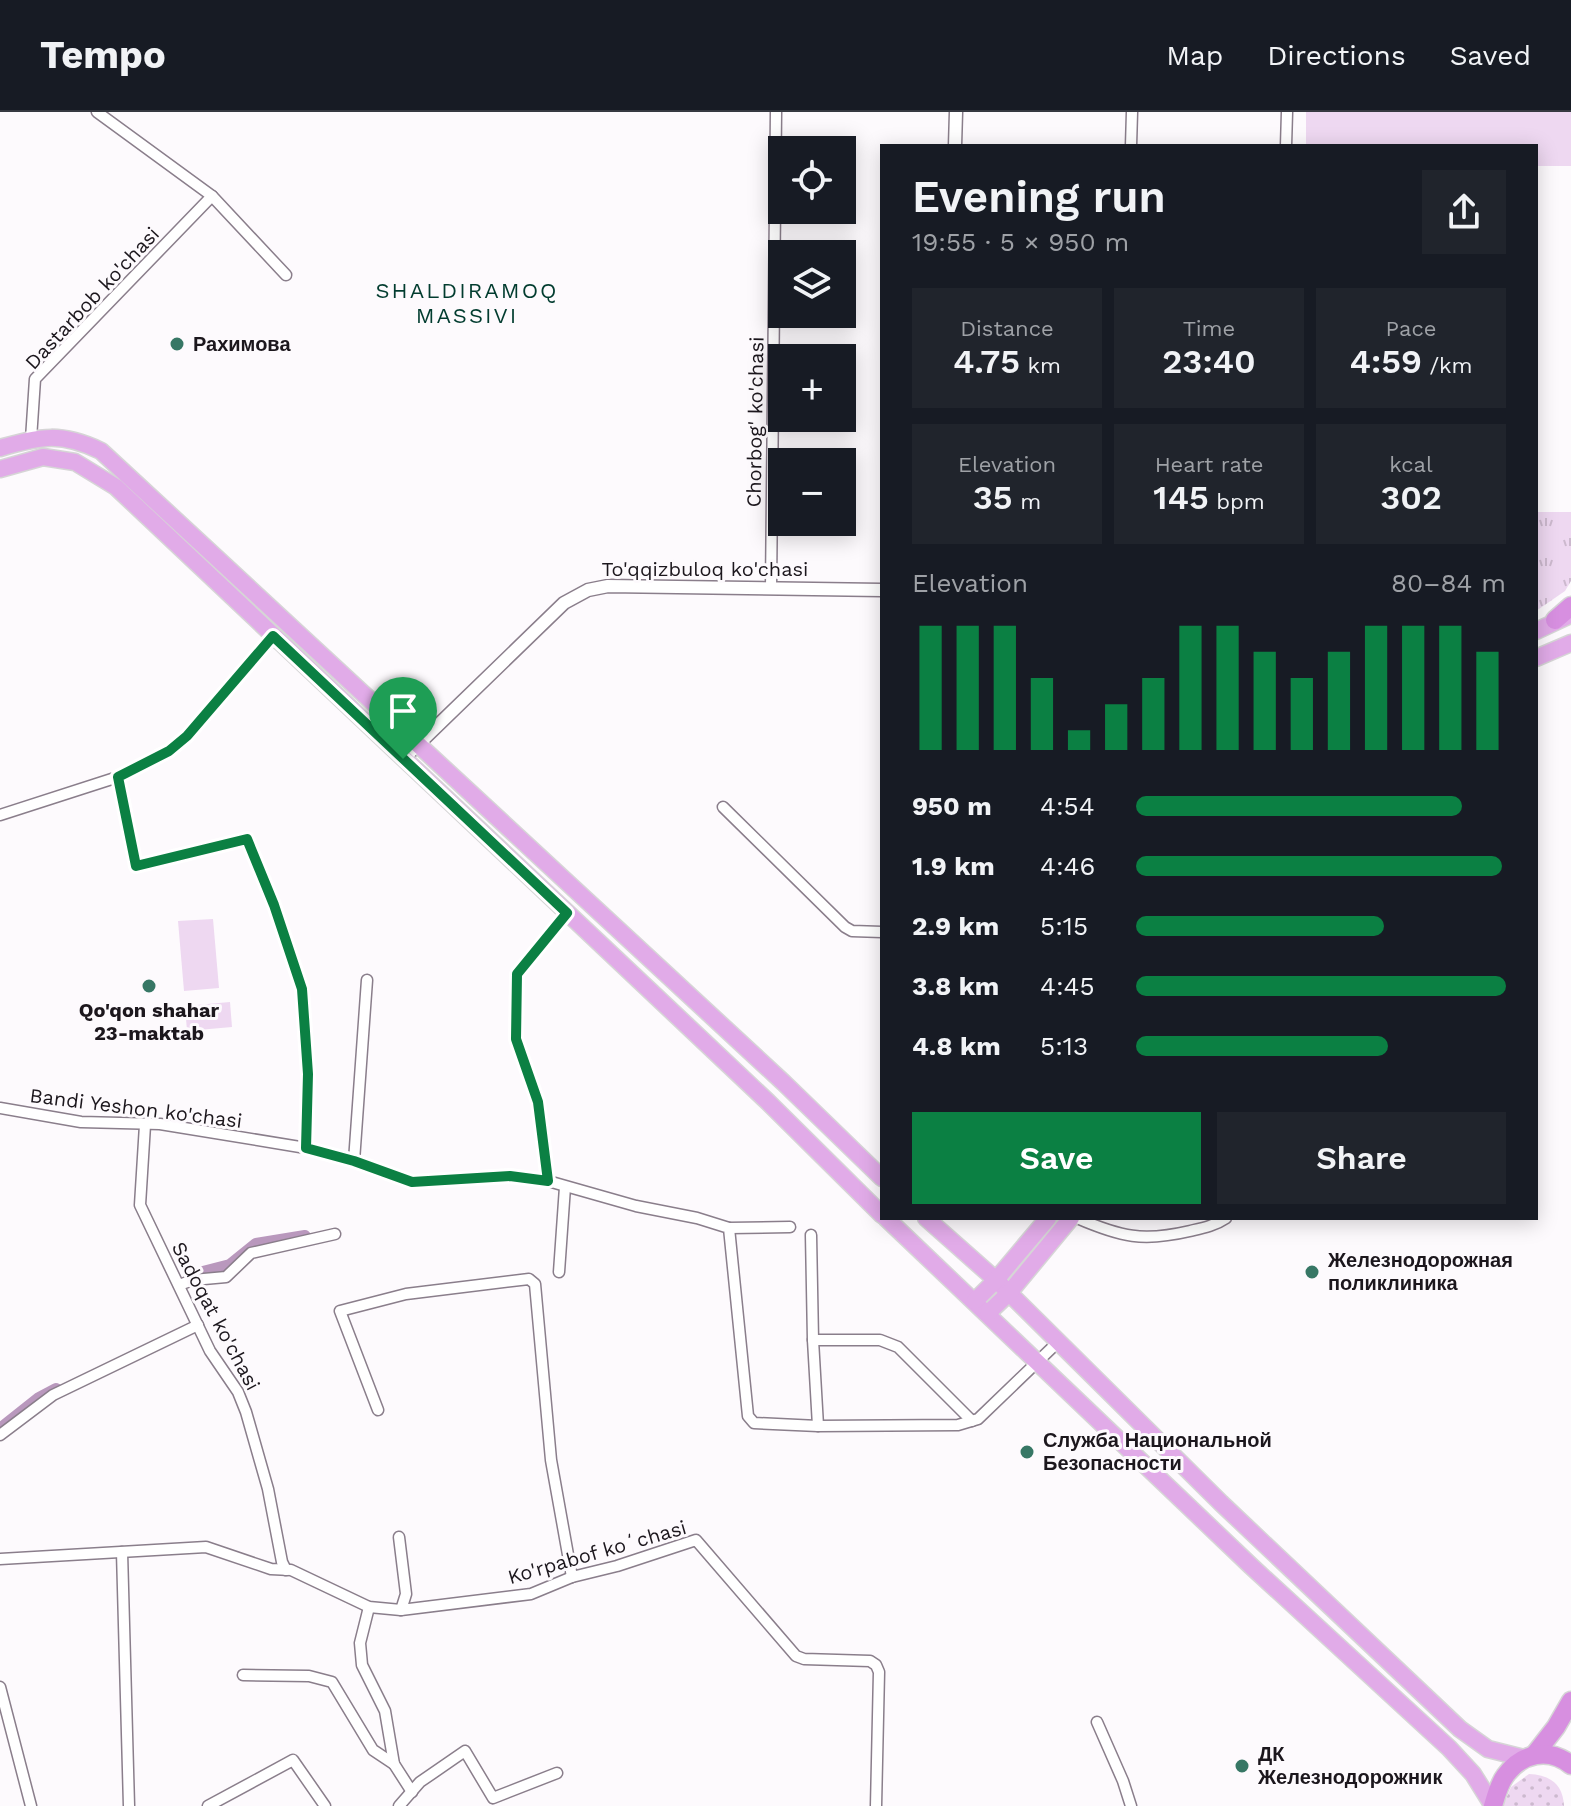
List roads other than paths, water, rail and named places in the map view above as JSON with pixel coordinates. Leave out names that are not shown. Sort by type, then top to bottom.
[{"type":"highway","points":[[1563,618],[1571,606]]},
{"type":"highway","points":[[1493,1806],[1503,1778],[1529,1756],[1571,1701]]},
{"type":"highway","points":[[1529,1756],[1548,1754],[1562,1758],[1571,1765]]},
{"type":"main road","points":[[0,448],[43,436],[69,437],[101,451],[879,1170]]},
{"type":"main road","points":[[0,469],[43,457],[75,462],[116,487],[768,1102],[880,1212]]},
{"type":"main road","points":[[1538,630],[1563,618]]},
{"type":"main road","points":[[1538,657],[1571,643]]},
{"type":"main road","points":[[888,1220],[1251,1566],[1449,1748],[1473,1774],[1493,1806]]},
{"type":"main road","points":[[928,1220],[996,1280],[1221,1503],[1460,1729],[1488,1749],[1529,1756]]},
{"type":"main road","points":[[975,1301],[1046,1220]]},
{"type":"main road","points":[[988,1313],[1072,1220]]},
{"type":"street","points":[[97,112],[212,196],[286,275]]},
{"type":"street","name":"Chorbog' ko'chasi","points":[[771,588],[776,112]]},
{"type":"street","points":[[955,144],[956,112]]},
{"type":"street","points":[[1131,144],[1132,112]]},
{"type":"street","points":[[1286,144],[1287,112]]},
{"type":"street","name":"Dastarbob ko'chasi","points":[[31,439],[35,379],[212,196]]},
{"type":"street","name":"To'qqizbuloq ko'chasi","points":[[403,759],[564,603],[588,590],[608,586],[880,590]]},
{"type":"street","points":[[0,815],[118,777],[169,751],[187,736],[273,636]]},
{"type":"street","points":[[118,777],[136,866],[247,839],[274,905],[302,989],[308,1074],[306,1148]]},
{"type":"street","points":[[723,807],[845,927],[852,931],[880,932]]},
{"type":"street","points":[[548,1181],[538,1102],[516,1039],[517,974],[567,913]]},
{"type":"street","points":[[354,1161],[367,980]]},
{"type":"street","name":"Bandi Yeshon ko'chasi","points":[[0,1108],[81,1122],[160,1124],[306,1148],[412,1182],[510,1176],[548,1181],[729,1228],[790,1227]]},
{"type":"street","name":"Sadoqat ko'chasi","points":[[145,1125],[140,1205],[210,1351],[238,1392],[268,1489],[286,1570]]},
{"type":"street","points":[[559,1272],[565,1187]]},
{"type":"street","points":[[1079,1220],[1110,1233],[1157,1238],[1214,1226],[1223,1220]]},
{"type":"street","points":[[729,1228],[748,1416],[754,1423],[958,1425],[984,1414],[1058,1342]]},
{"type":"street","points":[[179,1285],[193,1280],[226,1277],[251,1253],[335,1234]]},
{"type":"street","points":[[811,1235],[818,1426]]},
{"type":"street","points":[[378,1410],[340,1311],[406,1294],[529,1279],[535,1284],[551,1460],[572,1577]]},
{"type":"street","points":[[0,1435],[53,1395],[198,1325]]},
{"type":"street","points":[[813,1340],[880,1340],[898,1347],[972,1421]]},
{"type":"street","points":[[399,1537],[406,1594],[401,1610]]},
{"type":"street","name":"Ko'rpabof koʻchasi","points":[[0,1559],[206,1547],[271,1569],[286,1570],[369,1607],[401,1610],[531,1594],[572,1577],[696,1540],[796,1656],[804,1659],[870,1661],[876,1665],[879,1672],[876,1806]]},
{"type":"street","points":[[122,1552],[129,1806]]},
{"type":"street","points":[[369,1607],[360,1643],[362,1665],[385,1711],[394,1764],[412,1792]]},
{"type":"street","points":[[243,1675],[309,1676],[332,1682],[373,1750],[394,1764]]},
{"type":"street","points":[[0,1687],[31,1806]]},
{"type":"street","points":[[1097,1722],[1131,1806]]},
{"type":"street","points":[[399,1806],[420,1782],[465,1751],[493,1798],[557,1773]]},
{"type":"street","points":[[208,1806],[293,1760],[325,1806]]},
{"type":"waterway","points":[[195,1274],[230,1265],[256,1244],[305,1236]]},
{"type":"waterway","points":[[0,1429],[39,1398],[56,1389]]},
{"type":"place","name":"Рахимова","points":[[177,344]]},
{"type":"place","name":"Qo'qon shahar 23-maktab","points":[[149,986]]},
{"type":"place","name":"Железнодорожная поликлиника","points":[[1312,1272]]},
{"type":"place","name":"Служба Национальной Безопасности","points":[[1027,1452]]},
{"type":"place","name":"ДК Железнодорожник","points":[[1242,1766]]},
{"type":"district","name":"SHALDIRAMOQ MASSIVI","points":[[467,302]]}]
